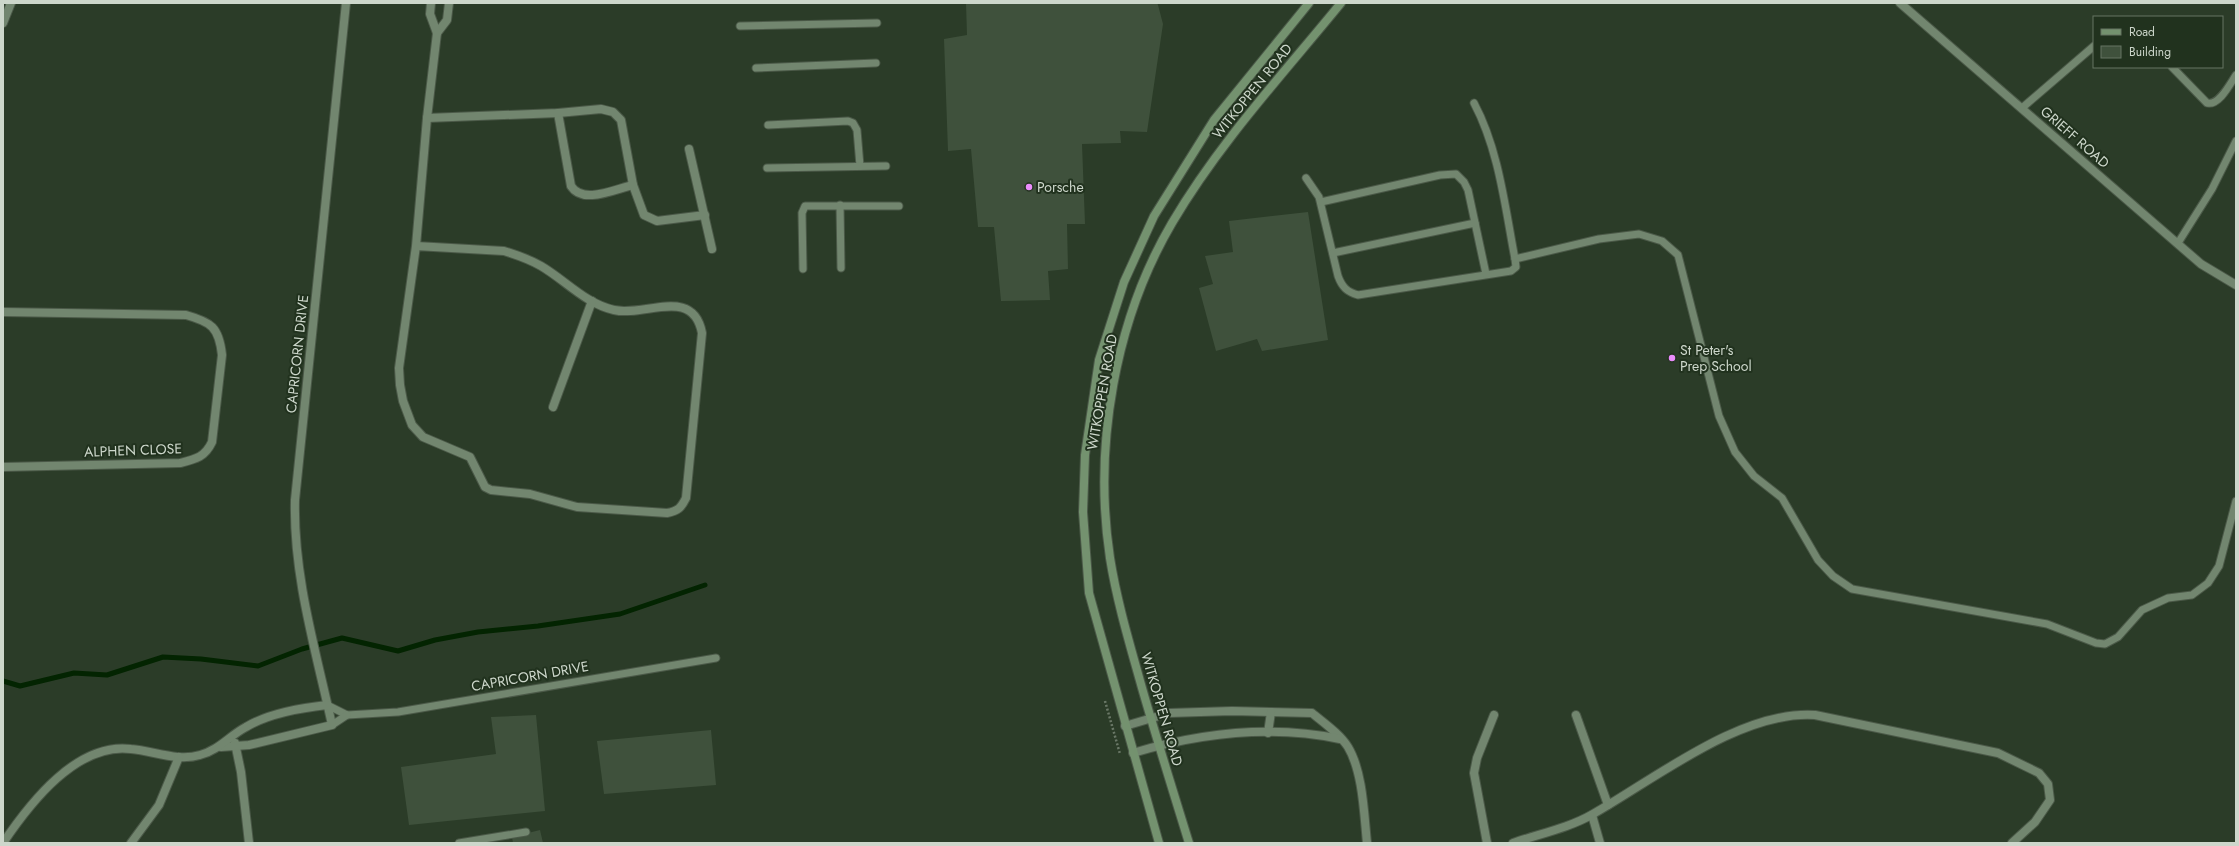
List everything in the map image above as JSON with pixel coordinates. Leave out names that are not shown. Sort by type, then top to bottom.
[{"type":"main road","points":[[1282,36],[1302,3]]},
{"type":"main road","name":"WITKOPPEN ROAD","points":[[1159,843],[1089,593],[1083,512],[1085,455],[1099,360],[1124,282],[1154,216],[1214,120],[1309,3]]},
{"type":"main road","name":"WITKOPPEN ROAD","points":[[1189,843],[1126,633],[1110,556],[1104,462],[1108,417],[1124,337],[1144,278],[1171,224],[1198,181],[1341,3]]},
{"type":"street","points":[[3,23],[11,3]]},
{"type":"street","name":"CAPRICORN DRIVE","points":[[332,725],[308,618],[296,546],[295,500],[346,3]]},
{"type":"street","points":[[416,246],[504,251],[517,254],[540,266],[592,301],[621,311],[681,307],[691,311],[700,325],[702,333],[686,498],[677,511],[667,513],[577,507],[530,494],[491,490],[485,487],[470,457],[423,437],[412,426],[403,401],[399,368],[416,246],[427,118],[437,33],[430,14],[431,3]]},
{"type":"street","points":[[437,33],[447,20],[449,3]]},
{"type":"street","name":"GRIEFF ROAD","points":[[1900,3],[2201,264],[2236,285]]},
{"type":"street","points":[[427,118],[558,113],[602,109],[613,112],[618,116],[633,185],[642,212],[651,220],[657,221],[705,215]]},
{"type":"street","points":[[558,113],[571,186],[577,194],[586,196],[633,185]]},
{"type":"street","points":[[689,149],[712,249]]},
{"type":"street","points":[[553,407],[592,301]]},
{"type":"street","name":"ALPHEN CLOSE","points":[[3,312],[186,315],[204,320],[214,327],[220,340],[222,354],[212,442],[207,453],[198,459],[180,464],[3,467]]},
{"type":"street","points":[[3,843],[29,808],[56,780],[71,768],[98,752],[113,748],[130,748],[179,757],[195,757],[221,746],[244,728],[266,718],[327,706]]},
{"type":"street","points":[[1268,733],[1271,712]]},
{"type":"street","points":[[1125,726],[1169,713],[1312,713],[1341,739],[1353,757],[1361,792],[1367,843]]},
{"type":"street","points":[[1576,714],[1608,805]]},
{"type":"street","points":[[1513,843],[1592,815],[1667,769],[1736,731],[1798,714],[1815,715],[1998,754],[2039,773],[2048,784],[2050,800],[2035,822],[2012,843]]},
{"type":"street","points":[[1487,843],[1474,773],[1477,758],[1494,715]]},
{"type":"street","points":[[221,746],[236,747],[332,725]]},
{"type":"street","points":[[1133,753],[1159,745],[1217,734],[1310,733],[1341,739]]},
{"type":"street","points":[[233,736],[236,747],[249,843]]},
{"type":"street","points":[[130,843],[159,805],[179,757]]},
{"type":"street","points":[[1592,815],[1600,843]]},
{"type":"lane","points":[[740,26],[877,22]]},
{"type":"lane","points":[[2022,108],[2093,47]]},
{"type":"lane","points":[[756,68],[876,63]]},
{"type":"lane","points":[[2173,68],[2207,103],[2210,104],[2216,102],[2236,75]]},
{"type":"lane","points":[[1306,178],[1321,202],[1342,286],[1350,293],[1358,295],[1511,271],[1516,267],[1515,259],[1493,151],[1482,119],[1474,103]]},
{"type":"lane","points":[[768,125],[848,121],[854,123],[857,130],[860,166]]},
{"type":"lane","points":[[2178,243],[2212,189],[2236,141]]},
{"type":"lane","points":[[767,168],[886,166]]},
{"type":"lane","points":[[1321,202],[1450,173],[1456,174],[1464,182],[1486,274]]},
{"type":"lane","points":[[803,269],[803,208],[807,205],[900,206]]},
{"type":"lane","points":[[840,205],[841,268]]},
{"type":"lane","points":[[1333,253],[1475,223]]},
{"type":"lane","points":[[1515,259],[1599,239],[1639,234],[1662,240],[1678,256],[1719,416],[1735,452],[1754,476],[1782,498],[1818,560],[1833,576],[1852,589],[2047,624],[2096,643],[2106,644],[2118,637],[2142,610],[2168,598],[2192,595],[2208,583],[2219,566],[2236,501]]},
{"type":"lane","name":"CAPRICORN DRIVE","points":[[327,706],[347,715],[398,712],[716,658]]},
{"type":"lane","points":[[332,725],[347,715]]},
{"type":"lane","points":[[459,843],[526,832]]},
{"type":"path","points":[[1104,697],[1120,756]]},
{"type":"building","name":"Porsche","points":[[966,3],[1157,3],[1158,5],[1163,24],[1147,132],[1120,131],[1121,143],[1082,144],[1085,224],[1067,224],[1068,269],[1048,271],[1050,300],[1001,301],[994,227],[978,227],[971,149],[948,151],[944,39],[967,35]]},
{"type":"building","points":[[1308,212],[1328,340],[1262,351],[1257,339],[1216,351],[1199,288],[1213,284],[1205,256],[1233,252],[1229,221]]},
{"type":"building","points":[[536,715],[545,811],[409,825],[401,767],[496,754],[491,717]]},
{"type":"building","points":[[711,730],[716,785],[604,794],[597,741]]},
{"type":"building","points":[[540,830],[543,843],[513,843],[512,837]]},
{"type":"waterway","points":[[3,681],[20,686],[74,673],[107,675],[163,657],[201,659],[258,666],[302,649],[342,638],[398,651],[435,640],[478,632],[538,626],[620,614],[705,585]]},
{"type":"place","name":"Porsche","points":[[1029,187]]},
{"type":"place","name":"St Peter's Prep School","points":[[1672,358]]}]
